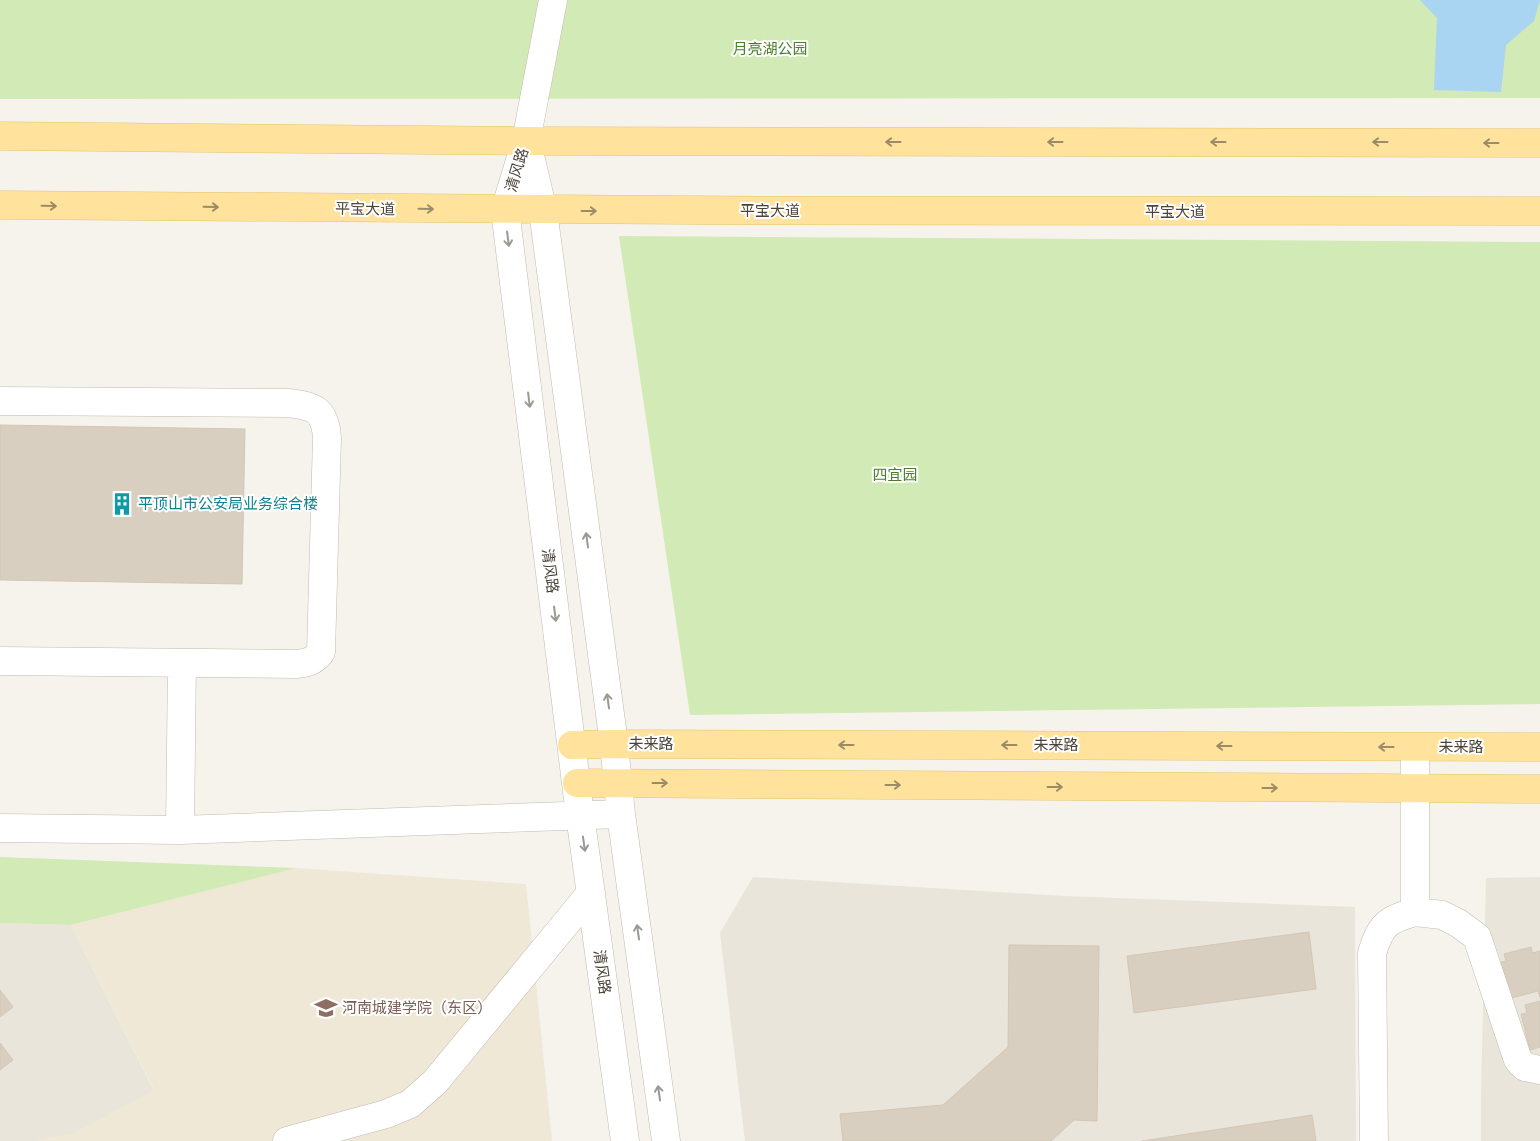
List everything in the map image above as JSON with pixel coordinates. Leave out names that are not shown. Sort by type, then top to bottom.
[{"type":"main road","points":[[0,136],[526,141],[1540,143]]},
{"type":"main road","name":"平宝大道","points":[[0,205],[543,211],[1540,211]]},
{"type":"main road","name":"未来路","points":[[572,745],[1540,747]]},
{"type":"main road","points":[[577,784],[1540,789]]},
{"type":"street","points":[[526,141],[553,0]]},
{"type":"street","name":"清风路","points":[[526,141],[505,210],[580,815],[625,1141]]},
{"type":"street","name":"清风路","points":[[526,141],[543,211],[614,744],[621,814],[666,1141]]},
{"type":"street","points":[[0,401],[288,403],[307,406],[318,411],[326,423],[327,438],[321,652],[316,659],[307,663],[296,664],[0,662]]},
{"type":"street","points":[[180,830],[182,663]]},
{"type":"street","points":[[1415,747],[1415,912]]},
{"type":"street","points":[[0,828],[180,830],[621,814]]},
{"type":"street","points":[[287,1141],[386,1114],[410,1104],[435,1082],[591,893]]},
{"type":"street","points":[[1374,1141],[1372,953],[1379,934],[1387,924],[1397,917],[1415,912],[1442,915],[1458,923],[1476,936],[1518,1060],[1525,1067],[1540,1070]]},
{"type":"shaded area","name":"河南城建学院（东区）","points":[[296,868],[526,884],[552,1141],[38,1141],[72,1134],[154,1090],[71,925]]},
{"type":"shaded area","points":[[753,877],[1064,896],[1355,907],[1356,1141],[745,1141],[720,933]]},
{"type":"shaded area","points":[[1540,877],[1540,1141],[1481,1141],[1486,878]]},
{"type":"shaded area","points":[[0,923],[71,925],[154,1091],[160,1130],[72,1134],[38,1141],[0,1141]]},
{"type":"green space","name":"月亮湖公园","points":[[0,0],[1540,0],[1540,98],[0,99]]},
{"type":"green space","name":"四宜园","points":[[619,236],[1540,242],[1540,704],[690,715]]},
{"type":"green space","points":[[0,857],[296,868],[71,925],[0,923]]},
{"type":"water","points":[[1420,0],[1540,0],[1534,21],[1506,45],[1501,92],[1434,90],[1437,18]]},
{"type":"building","name":"平顶山市公安局业务综合楼","points":[[0,425],[245,429],[242,584],[0,580]]},
{"type":"building","points":[[1309,932],[1316,989],[1134,1013],[1127,956]]},
{"type":"building","points":[[1009,945],[1099,946],[1097,1121],[1074,1120],[1051,1141],[843,1141],[840,1114],[943,1105],[1008,1047]]},
{"type":"building","points":[[1531,947],[1532,953],[1540,951],[1540,997],[1538,991],[1508,999],[1498,963],[1506,961],[1504,954]]},
{"type":"building","points":[[0,990],[13,1007],[0,1017]]},
{"type":"building","points":[[1540,1001],[1540,1047],[1530,1050],[1521,1014],[1527,1013],[1525,1005]]},
{"type":"building","points":[[0,1043],[13,1060],[0,1070]]},
{"type":"building","points":[[1312,1115],[1316,1141],[1142,1141]]},
{"type":"place","name":"平顶山市公安局业务综合楼","points":[[122,504]]},
{"type":"place","name":"河南城建学院（东区）","points":[[326,1008]]}]
